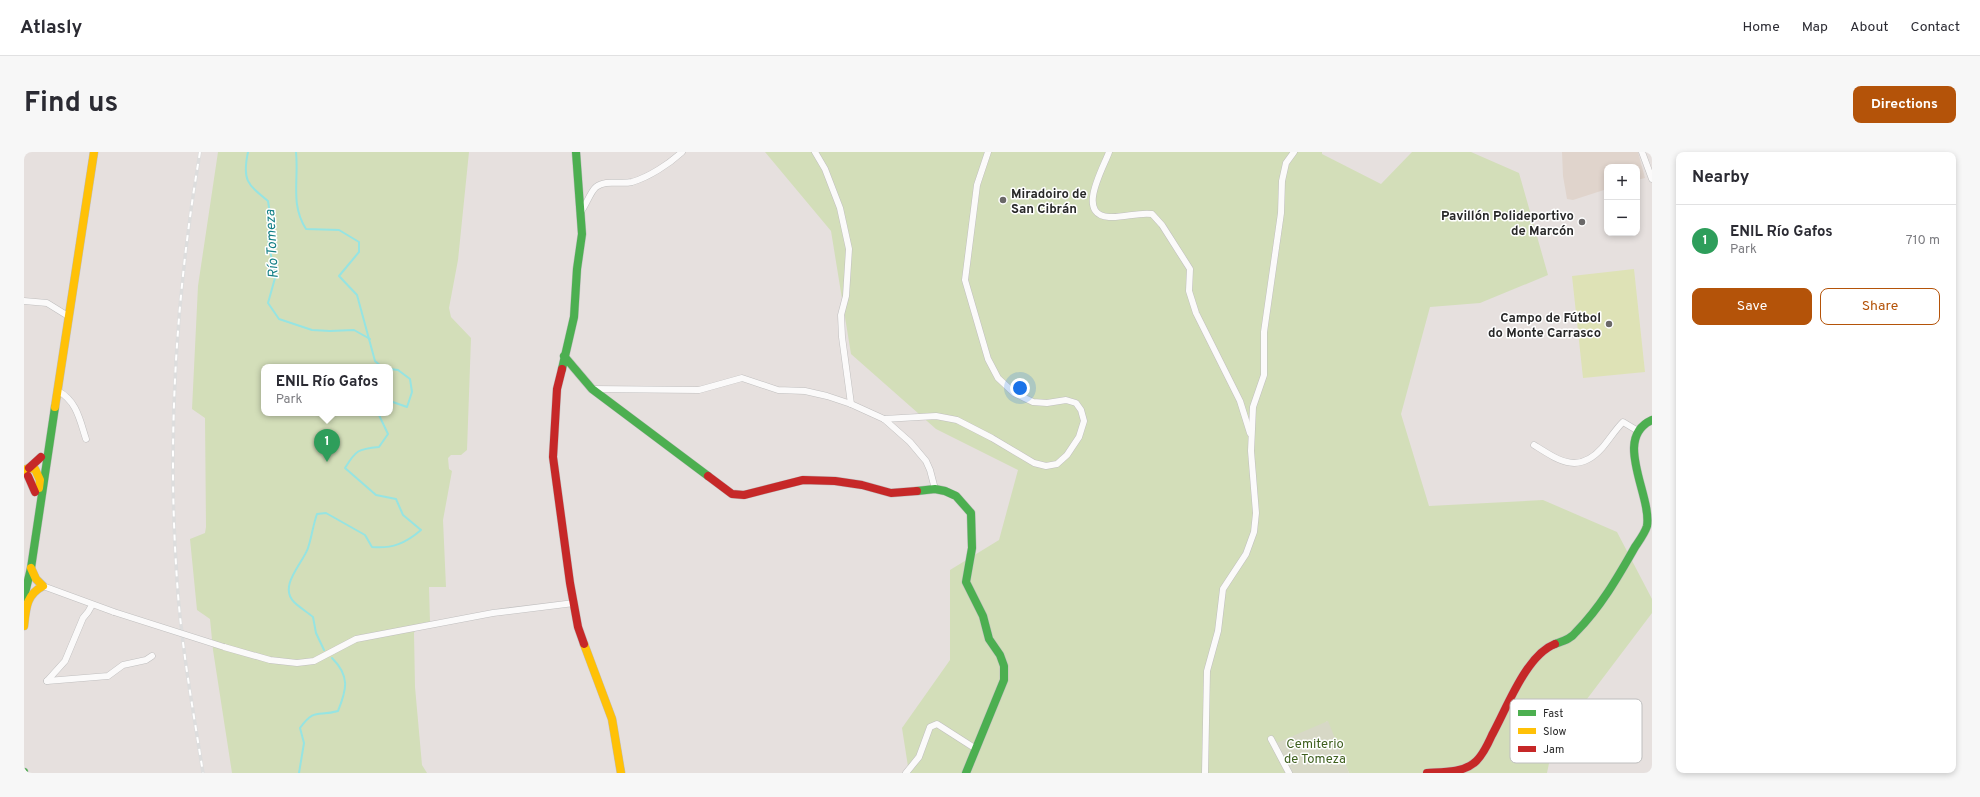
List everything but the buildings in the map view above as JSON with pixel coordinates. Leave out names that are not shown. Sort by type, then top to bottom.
[{"type":"main road","points":[[24,596],[31,568],[94,152]]},
{"type":"main road","points":[[576,152],[582,234],[577,270],[574,317],[564,356],[558,389],[553,457],[578,627],[612,719],[622,773]]},
{"type":"main road","points":[[24,581],[35,492],[54,380],[65,340]]},
{"type":"main road","points":[[564,356],[592,389],[732,494],[744,495],[803,480],[835,480],[862,485],[891,493],[935,489],[945,491],[956,496],[971,513],[973,532],[966,582],[968,589],[983,616],[989,639],[1000,655],[1004,666],[1004,680],[966,773]]},
{"type":"main road","points":[[38,475],[42,473],[54,418]]},
{"type":"main road","points":[[1511,699],[1530,664],[1548,648],[1567,640],[1576,633],[1616,580],[1642,537],[1648,518],[1646,498],[1634,448],[1638,431],[1643,424],[1652,420]]},
{"type":"main road","points":[[26,472],[41,457]]},
{"type":"main road","points":[[26,472],[35,469],[40,480],[34,516],[35,538]]},
{"type":"main road","points":[[26,472],[35,492]]},
{"type":"main road","points":[[24,626],[28,596],[33,590],[43,586],[36,579],[31,568]]},
{"type":"main road","points":[[1427,773],[1451,772],[1474,763],[1486,747],[1510,702]]},
{"type":"street","points":[[580,213],[586,206],[595,188],[603,183],[632,182],[655,172],[682,152]]},
{"type":"street","points":[[815,152],[825,169],[840,208],[849,249],[846,296],[841,315],[842,338],[851,404]]},
{"type":"street","points":[[884,419],[936,416],[957,420],[992,438],[1034,464],[1046,466],[1057,464],[1066,455],[1079,437],[1084,422],[1081,410],[1076,403],[1066,400],[1046,403],[1032,402],[1014,393],[998,378],[988,359],[966,280],[967,253],[977,185],[988,152]]},
{"type":"street","points":[[1109,152],[1097,177],[1093,193],[1093,204],[1099,214],[1108,217],[1140,213],[1152,214],[1162,225],[1190,269],[1189,291],[1196,313],[1240,401],[1252,436]]},
{"type":"street","points":[[1205,773],[1207,671],[1218,631],[1223,588],[1246,554],[1254,532],[1256,513],[1251,451],[1253,407],[1264,375],[1264,332],[1281,213],[1282,181],[1286,163],[1294,152]]},
{"type":"street","points":[[1642,152],[1652,179]]},
{"type":"street","points":[[24,301],[47,303],[68,316]]},
{"type":"street","points":[[592,389],[699,390],[742,378],[754,380],[778,390],[805,391],[851,404],[884,419],[910,442],[926,461],[935,489]]},
{"type":"street","points":[[58,391],[66,395],[79,415],[86,439]]},
{"type":"street","points":[[1534,445],[1563,462],[1579,463],[1594,456],[1623,422],[1638,431]]},
{"type":"street","points":[[43,586],[92,605],[270,660],[298,663],[314,661],[356,639],[493,613],[574,603]]},
{"type":"street","points":[[92,605],[83,618],[65,661],[47,681],[108,676],[123,664],[146,660],[152,656]]},
{"type":"street","points":[[906,773],[919,757],[930,727],[937,724],[976,749]]},
{"type":"street","points":[[1271,739],[1289,773]]},
{"type":"shaded area","points":[[1562,152],[1638,152],[1645,178],[1640,179],[1640,164],[1604,164],[1604,190],[1573,200],[1567,199],[1563,176]]},
{"type":"green space","points":[[218,152],[469,152],[458,260],[449,308],[451,317],[471,338],[467,450],[461,455],[451,455],[448,458],[449,469],[452,471],[443,520],[446,587],[429,587],[430,622],[416,628],[414,633],[415,687],[422,765],[427,773],[232,773],[213,650],[210,619],[197,610],[190,539],[205,533],[206,527],[205,418],[192,409],[198,286]]},
{"type":"green space","points":[[765,152],[1322,152],[1322,154],[1381,184],[1412,152],[1471,152],[1519,173],[1548,275],[1480,303],[1430,307],[1401,414],[1429,506],[1543,500],[1617,532],[1652,599],[1652,613],[1587,699],[1510,699],[1510,763],[1549,763],[1547,773],[1349,773],[1327,721],[1289,773],[909,773],[902,728],[950,660],[950,570],[999,540],[1018,470],[936,429],[851,354],[831,231]]},
{"type":"green space","name":"Campo de Fútbol do Monte Carrasco","points":[[1634,269],[1645,372],[1583,378],[1572,276]]},
{"type":"green space","name":"Cemiterio de Tomeza","points":[[1328,721],[1349,773],[1289,773],[1274,744]]},
{"type":"waterway","name":"Río Tomeza","points":[[248,152],[246,161],[246,175],[248,181],[255,190],[268,201],[271,220],[268,238],[275,278],[268,303],[279,319],[312,330],[354,330],[370,339]]},
{"type":"waterway","name":"Río Tomeza","points":[[296,152],[296,192],[298,210],[306,229],[339,230],[359,242],[359,252],[339,276],[357,295],[375,361],[378,364]]},
{"type":"waterway","name":"Río Tomeza","points":[[393,369],[398,370],[410,379],[412,392],[407,407],[393,402]]},
{"type":"waterway","name":"Río Tomeza","points":[[324,650],[316,633],[313,617],[294,602],[290,596],[289,589],[293,575],[308,548],[317,514],[326,513],[365,535],[372,547],[386,547],[404,542],[421,530],[403,515],[396,499],[376,495],[345,468],[355,454],[362,450],[379,447],[388,434],[379,416]]},
{"type":"waterway","name":"Río Tomeza","points":[[299,773],[304,743],[300,728],[305,721],[313,715],[338,711],[343,696],[345,689],[344,677],[342,671],[332,658]]},
{"type":"railway","points":[[200,152],[185,258],[180,312],[176,365],[173,473],[174,526],[181,629],[203,773]]},
{"type":"traffic: fast","points":[[562,369],[574,317],[577,269],[582,234],[576,152]]},
{"type":"traffic: fast","points":[[564,356],[592,389],[708,476]]},
{"type":"traffic: fast","points":[[24,597],[31,568],[55,407]]},
{"type":"traffic: fast","points":[[1555,644],[1567,640],[1572,636],[1593,613],[1615,581],[1646,529],[1647,513],[1636,468],[1634,453],[1635,440],[1641,428],[1652,420]]},
{"type":"traffic: fast","points":[[917,491],[935,489],[945,491],[956,496],[971,513],[972,548],[966,582],[983,616],[989,639],[1000,655],[1004,666],[1004,680],[966,773]]},
{"type":"traffic: slow","points":[[55,407],[94,152]]},
{"type":"traffic: slow","points":[[24,470],[29,468],[35,469],[40,480],[39,488]]},
{"type":"traffic: slow","points":[[24,626],[26,608],[30,598],[43,586],[36,579],[31,568]]},
{"type":"traffic: slow","points":[[584,644],[612,719],[621,773]]},
{"type":"traffic: jam","points":[[562,369],[557,389],[553,457],[570,583],[578,627],[584,644]]},
{"type":"traffic: jam","points":[[29,468],[41,457]]},
{"type":"traffic: jam","points":[[28,476],[35,492]]},
{"type":"traffic: jam","points":[[708,476],[732,494],[744,495],[803,480],[835,481],[862,485],[891,493],[917,491]]},
{"type":"traffic: jam","points":[[1510,699],[1526,671],[1535,659],[1555,644]]},
{"type":"traffic: jam","points":[[1427,773],[1464,769],[1474,763],[1487,746],[1510,699]]},
{"type":"place","name":"Miradoiro de San Cibrán","points":[[1003,200]]},
{"type":"place","name":"Pavillón Polideportivo de Marcón","points":[[1582,222]]},
{"type":"place","name":"Campo de Fútbol do Monte Carrasco","points":[[1609,324]]},
{"type":"place","name":"ENIL Río Gafos","points":[[327,462]]}]
